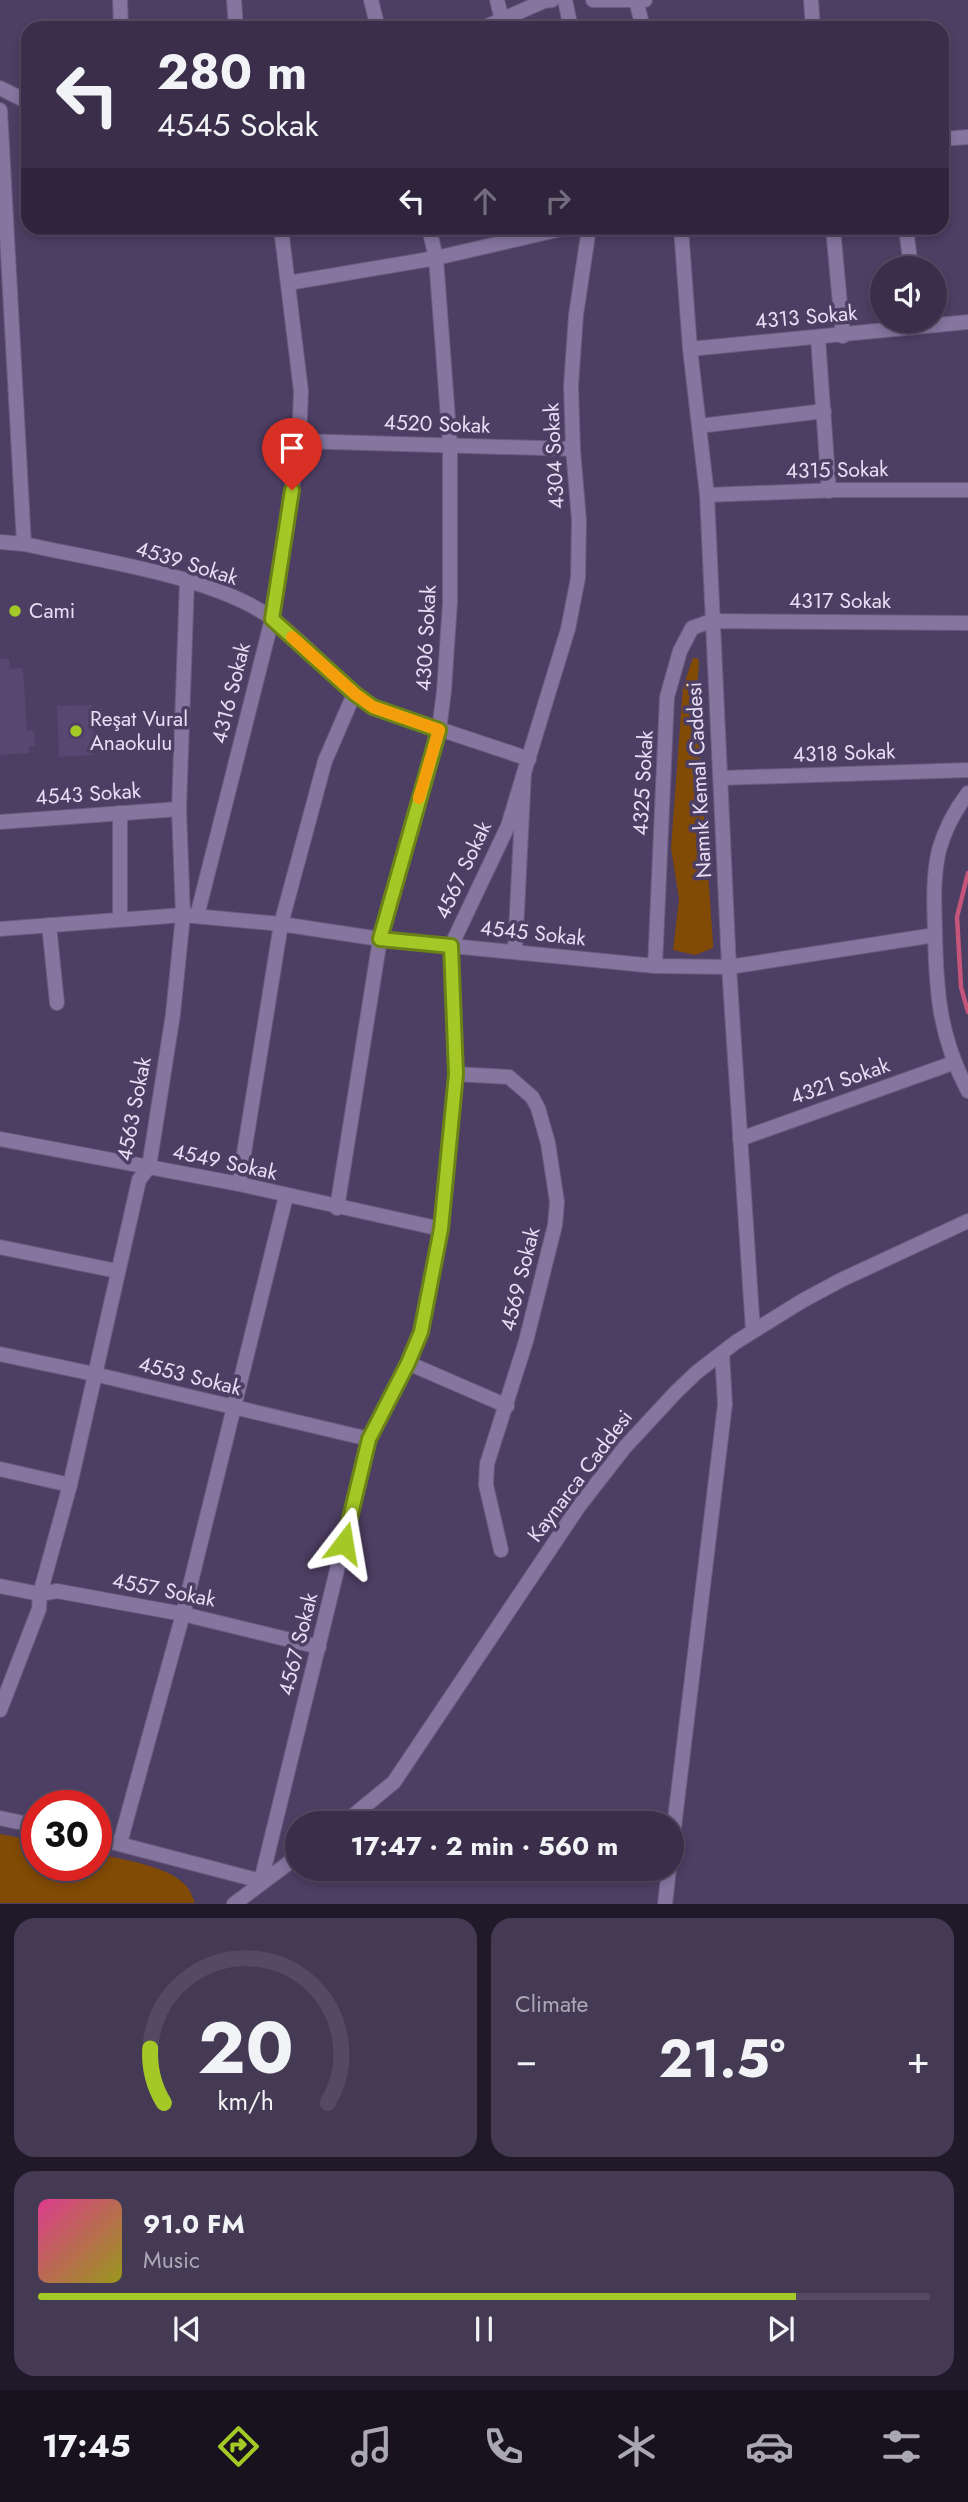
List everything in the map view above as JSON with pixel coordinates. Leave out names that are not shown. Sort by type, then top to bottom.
[{"type":"street","points":[[121,0],[121,21]]},
{"type":"street","points":[[234,0],[236,21]]},
{"type":"street","points":[[371,0],[376,21]]},
{"type":"street","points":[[497,0],[502,20],[552,0]]},
{"type":"street","points":[[565,0],[570,21]]},
{"type":"street","points":[[593,0],[645,0]]},
{"type":"street","points":[[636,0],[641,21]]},
{"type":"street","points":[[811,0],[812,21]]},
{"type":"street","points":[[0,89],[21,99]]},
{"type":"street","points":[[0,110],[6,310],[24,544]]},
{"type":"street","points":[[949,138],[968,137]]},
{"type":"street","name":"4316 Sokak","points":[[190,916],[272,619],[299,441],[301,391],[282,235]]},
{"type":"street","name":"4306 Sokak","points":[[337,1208],[380,939],[439,730],[444,691],[450,602],[450,445],[436,258],[431,235]]},
{"type":"street","points":[[288,283],[436,258],[536,235]]},
{"type":"street","name":"4304 Sokak","points":[[526,766],[554,680],[578,578],[579,520],[571,386],[576,315],[588,235]]},
{"type":"street","name":"Namık Kemal Caddesi","points":[[682,235],[690,349],[707,495],[729,967],[753,1331]]},
{"type":"street","points":[[834,235],[844,336]]},
{"type":"street","points":[[907,235],[910,256]]},
{"type":"street","name":"4313 Sokak","points":[[947,323],[968,322]]},
{"type":"street","name":"4313 Sokak","points":[[690,349],[870,332]]},
{"type":"street","points":[[818,338],[829,491]]},
{"type":"street","points":[[699,426],[824,411]]},
{"type":"street","name":"4520 Sokak","points":[[299,441],[573,449]]},
{"type":"street","name":"4315 Sokak","points":[[707,495],[968,490]]},
{"type":"street","name":"4539 Sokak","points":[[0,542],[24,544],[187,580],[239,600],[272,619],[373,707],[439,730],[526,766]]},
{"type":"street","name":"4563 Sokak","points":[[0,1710],[39,1609],[40,1594],[70,1485],[139,1180],[149,1167],[190,916],[179,809],[187,580]]},
{"type":"street","name":"4317 Sokak","points":[[712,621],[968,623]]},
{"type":"street","name":"4325 Sokak","points":[[655,967],[667,697],[680,650],[688,633],[692,628],[712,621]]},
{"type":"street","points":[[239,1184],[281,924],[325,761],[355,694]]},
{"type":"street","points":[[515,951],[526,766]]},
{"type":"street","name":"4567 Sokak","points":[[261,1881],[369,1439],[421,1332],[441,1229],[456,1074],[451,946],[508,826],[526,766]]},
{"type":"street","name":"4318 Sokak","points":[[721,778],[968,770]]},
{"type":"street","points":[[968,793],[947,826],[940,847],[934,888],[938,999],[954,1063],[968,1091]]},
{"type":"street","name":"4543 Sokak","points":[[0,822],[179,809]]},
{"type":"street","points":[[120,813],[120,919]]},
{"type":"street","name":"4545 Sokak","points":[[0,929],[190,916],[281,924],[380,939],[655,967],[729,967],[935,935]]},
{"type":"street","points":[[49,925],[57,1003]]},
{"type":"street","name":"4321 Sokak","points":[[740,1139],[954,1063]]},
{"type":"street","name":"4569 Sokak","points":[[456,1074],[509,1077],[532,1097],[548,1143],[556,1192],[555,1225],[526,1341],[485,1475],[501,1550]]},
{"type":"street","name":"4549 Sokak","points":[[0,1139],[239,1184],[337,1208],[441,1229]]},
{"type":"street","points":[[120,1843],[183,1614],[286,1196]]},
{"type":"street","name":"Kaynarca Caddesi","points":[[359,1811],[394,1782],[579,1506],[609,1466],[676,1392],[753,1331],[841,1280],[968,1221]]},
{"type":"street","points":[[0,1247],[117,1270]]},
{"type":"street","points":[[676,1811],[725,1404],[722,1353]]},
{"type":"street","name":"4553 Sokak","points":[[0,1354],[369,1439]]},
{"type":"street","points":[[408,1363],[507,1406]]},
{"type":"street","points":[[0,1469],[70,1485]]},
{"type":"street","name":"4557 Sokak","points":[[0,1586],[40,1594],[57,1591],[183,1614],[319,1647]]},
{"type":"street","points":[[0,1818],[21,1823]]},
{"type":"street","points":[[112,1841],[261,1881]]},
{"type":"street","points":[[234,1903],[285,1865]]},
{"type":"street","points":[[665,1903],[668,1881]]},
{"type":"shaded area","points":[[693,658],[699,661],[696,703],[713,943],[713,948],[695,955],[673,950],[679,899],[671,848],[683,687]]},
{"type":"shaded area","points":[[0,659],[9,659],[10,669],[23,668],[27,731],[34,731],[35,746],[29,747],[29,753],[0,755]]},
{"type":"shaded area","name":"Reşat Vural Anaokulu","points":[[92,705],[94,755],[59,757],[57,706]]},
{"type":"shaded area","points":[[0,1834],[21,1838],[21,1881],[112,1881],[112,1857],[170,1874],[189,1890],[195,1903],[0,1903]]},
{"type":"waterway","points":[[968,873],[957,917],[961,987],[968,1012]]},
{"type":"slow traffic","points":[[292,637],[373,707],[439,730],[419,798]]},
{"type":"place","name":"Cami","points":[[15,611]]},
{"type":"place","name":"Reşat Vural Anaokulu","points":[[76,731]]},
{"type":"route","points":[[292,490],[272,619],[373,707],[439,730],[380,939],[451,946],[456,1074],[441,1229],[421,1332],[369,1439],[344,1543]]}]
